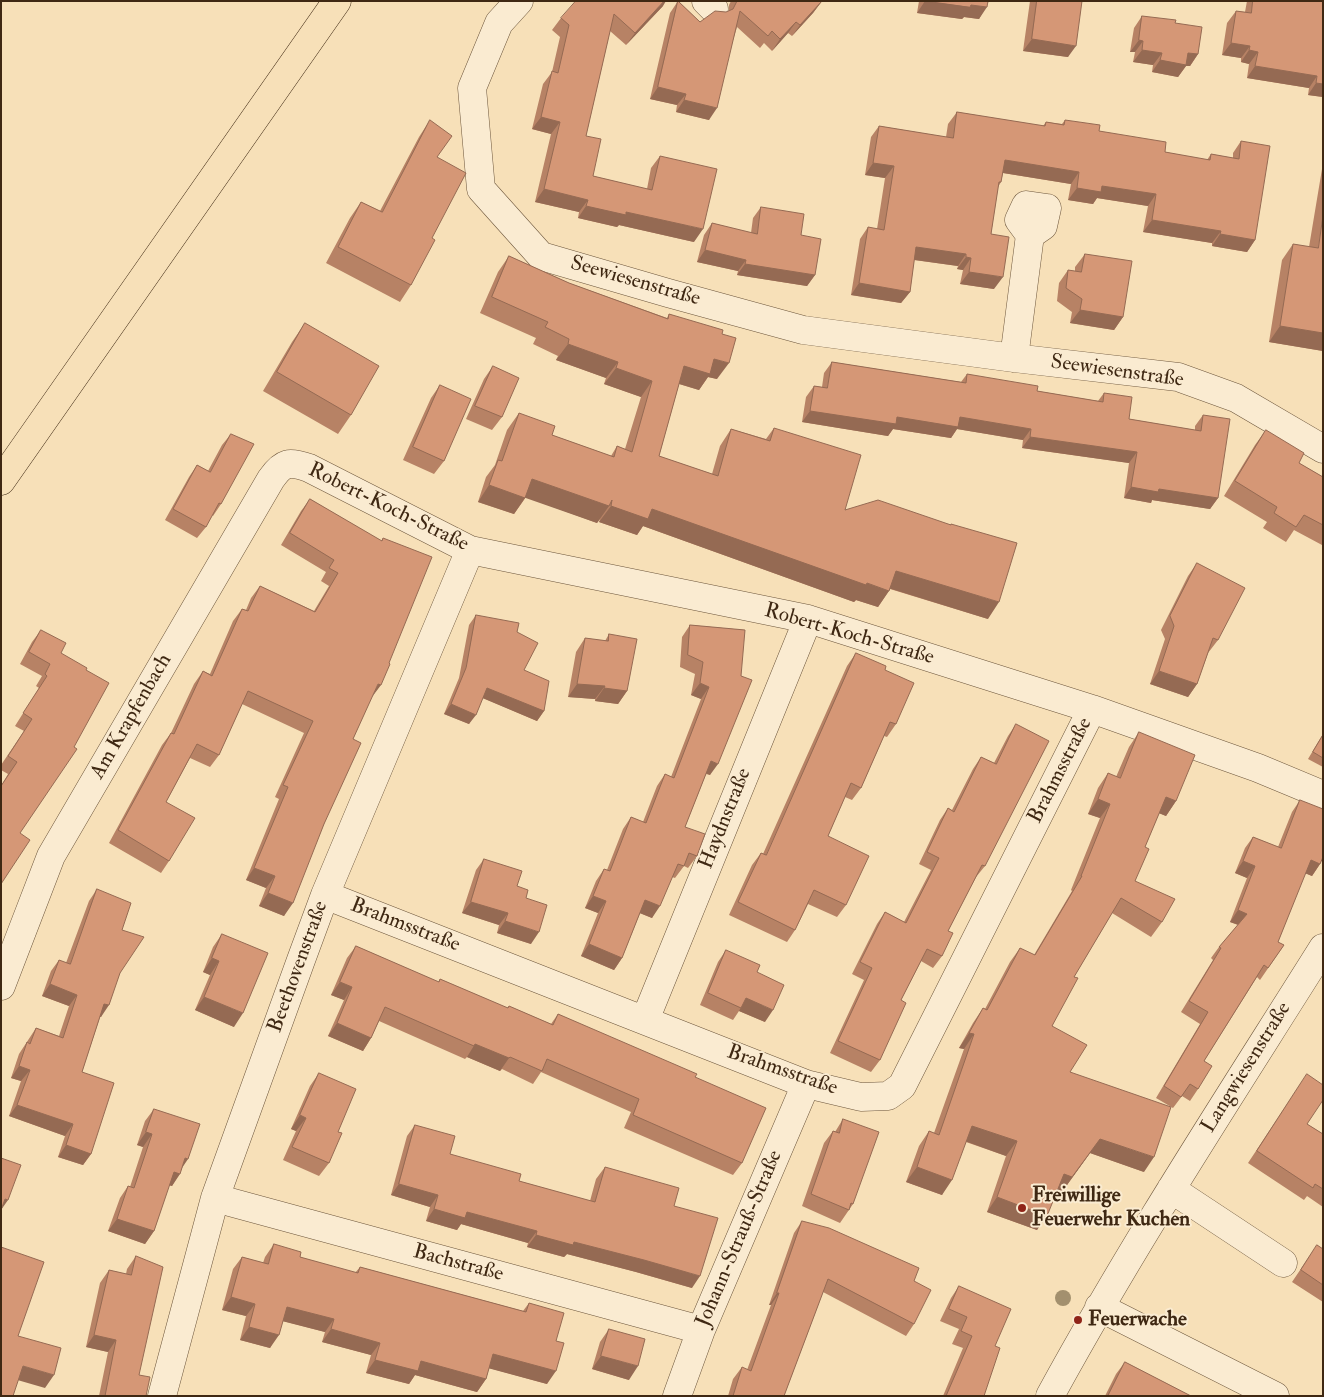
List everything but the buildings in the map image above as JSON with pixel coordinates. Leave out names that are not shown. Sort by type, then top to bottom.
[{"type":"main road","points":[[1,481],[337,1]]},
{"type":"street","name":"Seewiesenstraße","points":[[519,1],[499,23],[472,88],[481,189],[541,256],[804,330],[1014,358],[1178,377],[1236,398],[1323,449]]},
{"type":"street","points":[[1014,358],[1030,235]]},
{"type":"street","name":"Robert-Koch-Straße","points":[[288,463],[309,468],[470,550],[808,619],[1092,709],[1258,768],[1323,795]]},
{"type":"street","name":"Am Krapfenbach","points":[[1,986],[51,856],[271,479],[278,469],[288,463]]},
{"type":"street","name":"Beethovenstraße","points":[[162,1396],[215,1198],[326,895],[470,550]]},
{"type":"street","name":"Haydnstraße","points":[[645,1020],[808,619]]},
{"type":"street","name":"Brahmsstraße","points":[[326,895],[806,1084],[861,1097],[888,1096],[902,1086],[1092,709]]},
{"type":"street","name":"Langwiesenstraße","points":[[1050,1396],[1099,1307],[1170,1189],[1323,948]]},
{"type":"street","name":"Johann-Strauß-Straße","points":[[677,1396],[701,1330],[806,1084]]},
{"type":"street","points":[[1170,1189],[1283,1263]]},
{"type":"street","name":"Bachstraße","points":[[215,1198],[701,1330]]},
{"type":"street","points":[[1099,1307],[1275,1396]]},
{"type":"place","name":"Freiwillige Feuerwehr Kuchen","points":[[1022,1208]]},
{"type":"place","name":"Feuerwache","points":[[1078,1320]]}]
